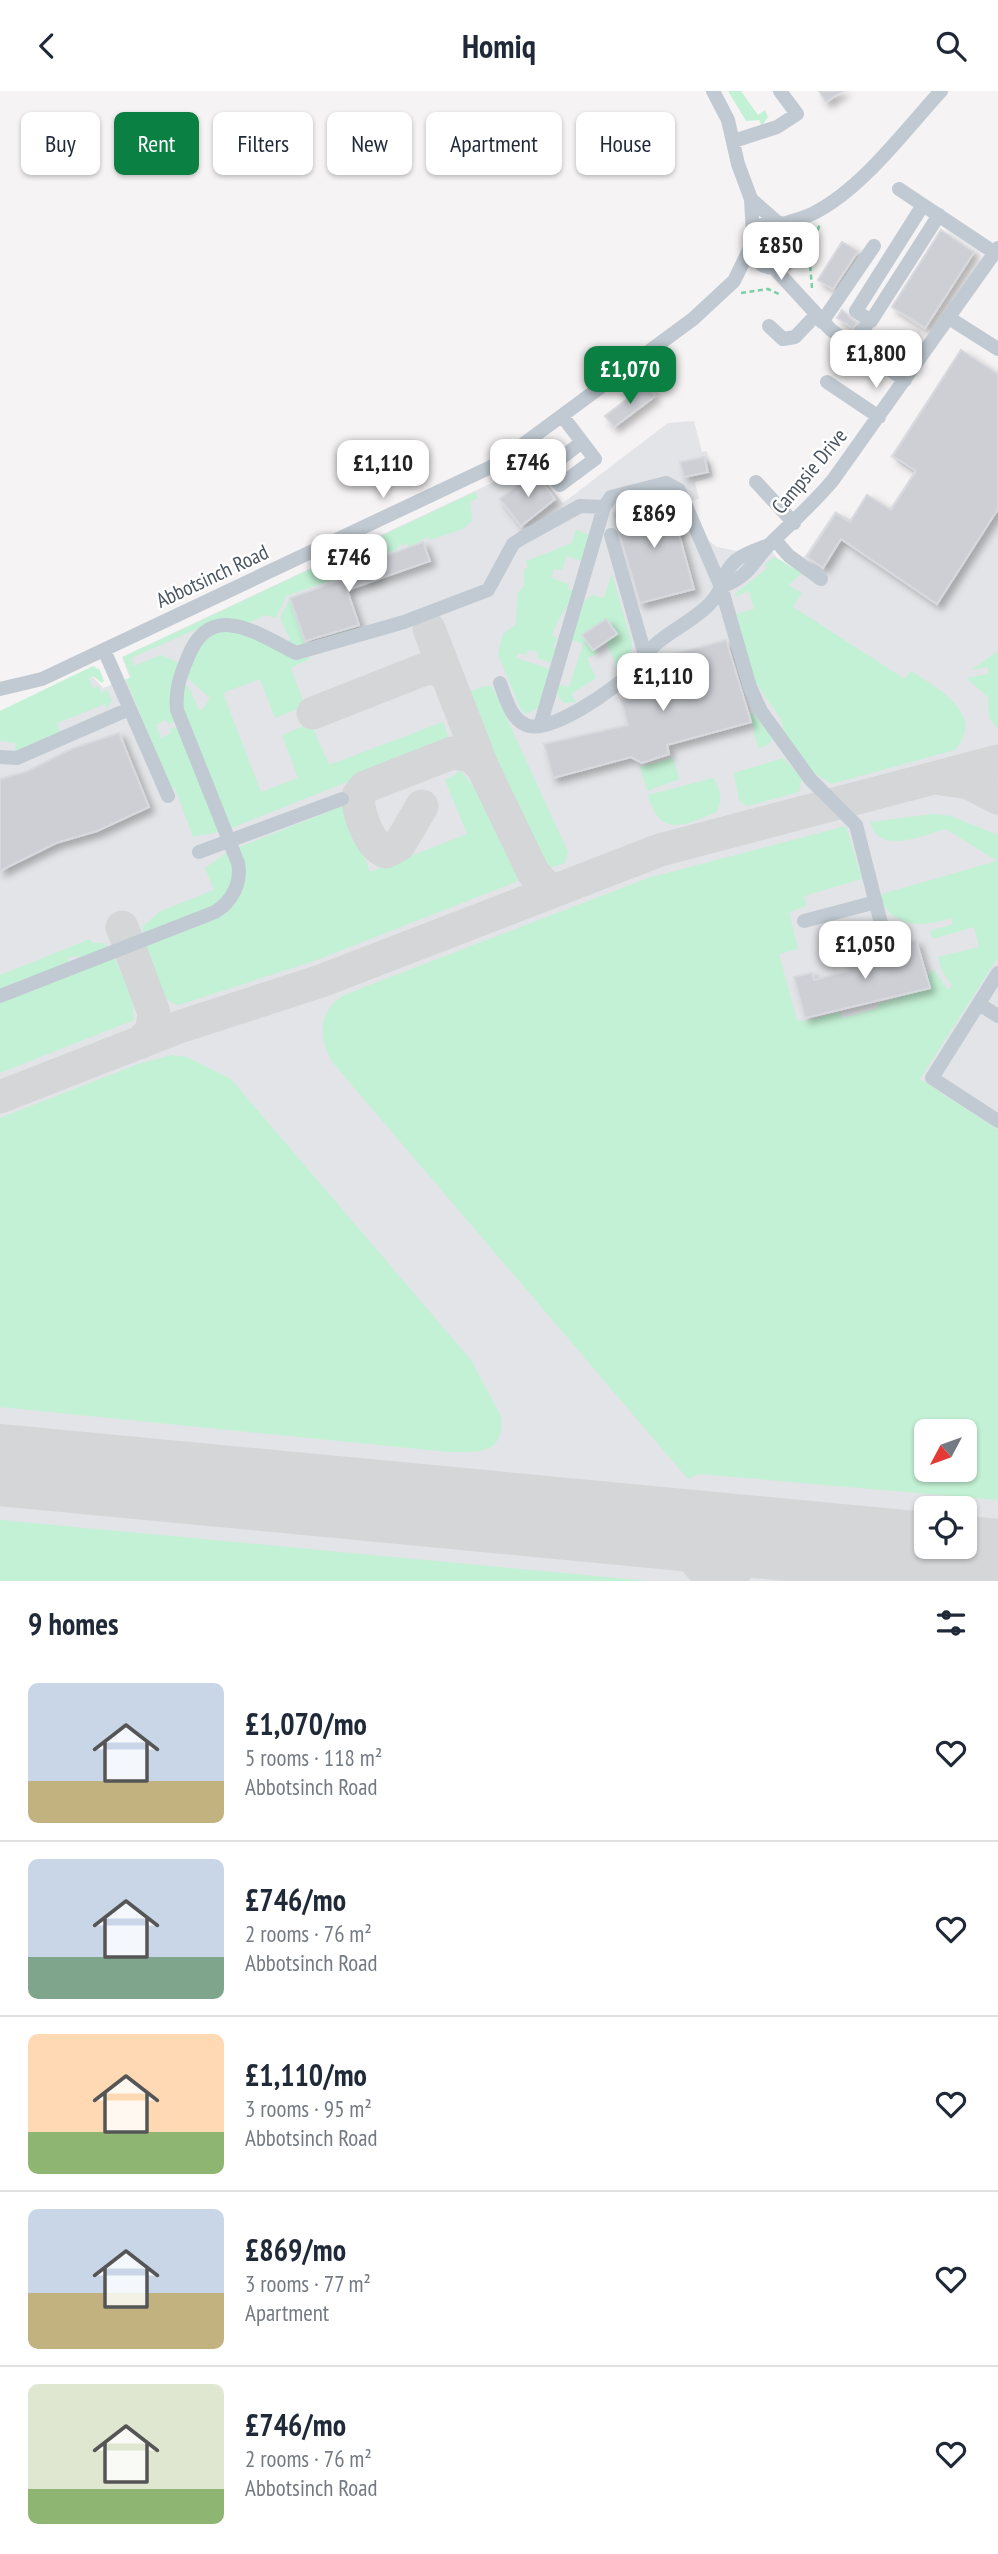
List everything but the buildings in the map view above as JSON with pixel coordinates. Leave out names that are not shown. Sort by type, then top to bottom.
[{"type":"street","points":[[713,91],[729,120],[738,164],[751,199],[755,260],[771,268],[802,297],[819,319],[854,347],[905,380]]},
{"type":"street","points":[[734,141],[777,127],[797,114],[780,91]]},
{"type":"street","points":[[802,297],[794,258],[797,240],[879,159],[941,91]]},
{"type":"street","points":[[899,189],[996,251]]},
{"type":"street","points":[[751,199],[792,230],[797,240]]},
{"type":"street","points":[[923,205],[856,311],[871,321],[939,215]]},
{"type":"street","points":[[752,241],[760,226],[820,216]]},
{"type":"street","name":"Abbotsinch Road","points":[[6,688],[42,679],[495,465],[693,319],[734,281],[752,241]]},
{"type":"street","points":[[795,337],[819,319],[874,246]]},
{"type":"street","name":"Campsie Drive","points":[[540,726],[551,724],[581,708],[624,678],[645,655],[715,599],[721,587],[742,578],[833,480],[996,251]]},
{"type":"street","points":[[771,268],[786,266],[794,258]]},
{"type":"street","name":"Abbotsinch Road","points":[[734,281],[771,268]]},
{"type":"street","points":[[949,318],[998,349]]},
{"type":"street","points":[[854,347],[866,326]]},
{"type":"street","points":[[827,381],[878,417]]},
{"type":"street","points":[[563,417],[582,442]]},
{"type":"street","points":[[756,482],[794,523]]},
{"type":"street","points":[[500,683],[513,715],[530,726],[540,726],[604,507],[611,497],[644,487],[666,483],[679,490],[721,587],[750,688],[761,711],[810,779],[856,825],[885,939]]},
{"type":"street","points":[[0,996],[222,909],[232,895],[239,878],[238,863],[177,710],[176,694],[180,678],[191,650],[200,636],[211,628],[228,624],[248,628],[296,653],[404,622],[488,590],[513,544],[580,506],[604,507]]},
{"type":"street","points":[[611,535],[645,655]]},
{"type":"street","points":[[772,543],[821,579]]},
{"type":"street","points":[[104,650],[167,796]]},
{"type":"street","points":[[0,757],[17,758],[128,709]]},
{"type":"street","points":[[199,852],[342,799]]},
{"type":"street","points":[[804,921],[876,902]]},
{"type":"street","points":[[998,973],[932,1078],[998,1121]]},
{"type":"street","points":[[979,1004],[998,1016]]},
{"type":"path","points":[[733,299],[746,290],[768,289],[793,301],[813,291],[808,272],[809,252],[820,216]]},
{"type":"shaded area","points":[[961,349],[998,373],[998,1581],[0,1581],[0,716],[3,717],[92,676],[103,688],[130,678],[122,657],[496,481],[526,460],[563,503],[668,423],[694,421],[702,452],[707,451],[713,477],[695,482],[699,499],[691,501],[705,538],[717,547],[737,551],[765,540],[776,557],[799,573],[804,557],[835,511],[850,520],[867,494],[890,508],[914,472],[890,457]]},
{"type":"green space","points":[[728,91],[741,91],[758,115],[765,110],[768,117],[762,126],[759,120],[746,121]]},
{"type":"green space","points":[[475,492],[478,498],[470,502],[472,521],[463,529],[430,540],[428,537],[409,547],[407,542],[403,546],[401,543],[396,550],[352,567],[345,576],[286,596],[276,618],[265,615],[249,623],[215,621],[131,658],[134,666],[161,655],[180,663],[178,721],[168,724],[165,720],[156,725],[161,738],[171,733],[169,729],[180,726],[223,831],[193,837],[175,788],[171,790],[126,679],[131,677],[123,657]]},
{"type":"green space","points":[[576,530],[590,535],[582,561],[566,556],[562,570],[554,569],[551,578],[569,584],[568,589],[573,591],[552,636],[557,637],[552,663],[537,658],[538,652],[528,650],[526,655],[518,653],[516,658],[550,669],[538,708],[526,714],[520,708],[498,654],[503,634],[516,624],[518,592],[524,586],[524,569],[528,568],[526,561],[572,543]]},
{"type":"green space","points":[[774,557],[802,573],[788,585],[802,593],[793,607],[905,679],[911,671],[956,704],[965,725],[963,737],[955,750],[831,784],[813,772],[785,736],[781,719],[755,682],[736,614],[754,609],[749,591],[735,597],[736,593],[767,568],[765,564]]},
{"type":"green space","points":[[612,574],[632,644],[629,663],[619,672],[606,641],[616,634],[605,619],[582,635],[593,650],[600,652],[587,658],[596,678],[571,694],[576,702],[564,703],[558,695],[558,688],[559,685],[569,687],[583,644],[572,640],[583,602],[592,595],[604,598]]},
{"type":"green space","points":[[290,598],[306,643],[294,646],[287,643],[290,639],[280,618]]},
{"type":"green space","points":[[225,628],[311,658],[291,668],[305,706],[275,718],[260,679],[223,693],[261,792],[298,778],[282,735],[311,723],[329,765],[443,722],[450,741],[229,829],[181,709],[183,684],[189,687],[199,710],[203,709],[210,698],[184,675],[208,634]]},
{"type":"green space","points":[[998,651],[998,729],[989,718],[988,697],[966,678],[989,674],[988,667],[971,670]]},
{"type":"green space","points":[[93,666],[100,670],[104,681],[102,683],[93,676],[89,678],[93,688],[99,686],[101,693],[107,690],[112,701],[107,709],[105,704],[57,723],[60,732],[15,752],[16,743],[0,741],[0,711]]},
{"type":"green space","points":[[484,686],[492,686],[568,852],[565,863],[550,868],[538,856],[464,699],[467,693]]},
{"type":"green space","points":[[753,713],[773,738],[768,745],[758,748],[750,715]]},
{"type":"green space","points":[[673,758],[679,779],[647,791],[640,767]]},
{"type":"green space","points":[[783,758],[802,778],[799,792],[747,806],[739,801],[734,773]]},
{"type":"green space","points":[[461,771],[490,808],[506,836],[518,881],[314,961],[179,1005],[172,1003],[160,989],[144,944],[227,910],[237,848],[345,805],[370,872],[467,834],[445,780]]},
{"type":"green space","points":[[713,778],[718,786],[720,804],[716,812],[693,822],[674,825],[666,823],[653,808],[648,795]]},
{"type":"green space","points":[[933,814],[951,816],[998,835],[998,957],[920,1079],[998,1130],[998,1500],[977,1498],[977,1496],[700,1474],[688,1479],[333,1063],[324,1042],[323,1023],[326,1014],[331,1006],[349,993],[648,878],[846,826],[862,879],[804,896],[807,906],[789,912],[798,949],[779,954],[797,1020],[805,1021],[840,1012],[843,1018],[878,1008],[878,1004],[929,988],[927,975],[931,973],[930,970],[934,970],[948,990],[952,986],[941,969],[938,957],[979,947],[974,927],[933,939],[930,931],[953,924],[951,918],[921,924],[903,921],[895,917],[880,901],[882,894],[997,861],[946,829],[903,841],[882,838],[870,822]]},
{"type":"green space","points":[[231,850],[235,879],[221,904],[143,938],[143,926],[159,912],[214,890],[205,868]]},
{"type":"green space","points":[[90,939],[92,943],[104,943],[111,951],[83,959],[74,956],[67,958],[69,962],[0,992],[0,975]]},
{"type":"green space","points":[[114,956],[131,995],[134,1020],[0,1073],[0,1000]]},
{"type":"green space","points":[[172,1055],[187,1057],[231,1079],[471,1360],[501,1416],[501,1429],[494,1445],[479,1451],[449,1452],[0,1407],[0,1118],[138,1064]]},
{"type":"green space","points":[[0,1520],[649,1581],[0,1581]]},
{"type":"taxiway","points":[[429,629],[483,768],[533,872],[546,887],[556,889]]},
{"type":"taxiway","points":[[313,713],[425,669],[439,669],[447,677]]},
{"type":"taxiway","points":[[422,806],[399,845],[386,852],[380,849],[370,836],[360,811],[358,796],[365,787],[452,753],[472,756],[483,768]]},
{"type":"taxiway","points":[[0,1097],[182,1026],[321,981],[660,850],[998,761]]},
{"type":"taxiway","points":[[941,779],[969,783],[998,798]]},
{"type":"taxiway","points":[[122,927],[154,1013],[152,1030],[140,1043]]},
{"type":"taxiway","points":[[629,1526],[668,1538],[686,1551],[713,1581]]},
{"type":"taxiway","points":[[732,1581],[740,1562],[752,1551],[769,1544],[788,1541]]},
{"type":"taxiway","points":[[980,1558],[998,1557]]},
{"type":"runway","points":[[0,1465],[998,1560]]}]
